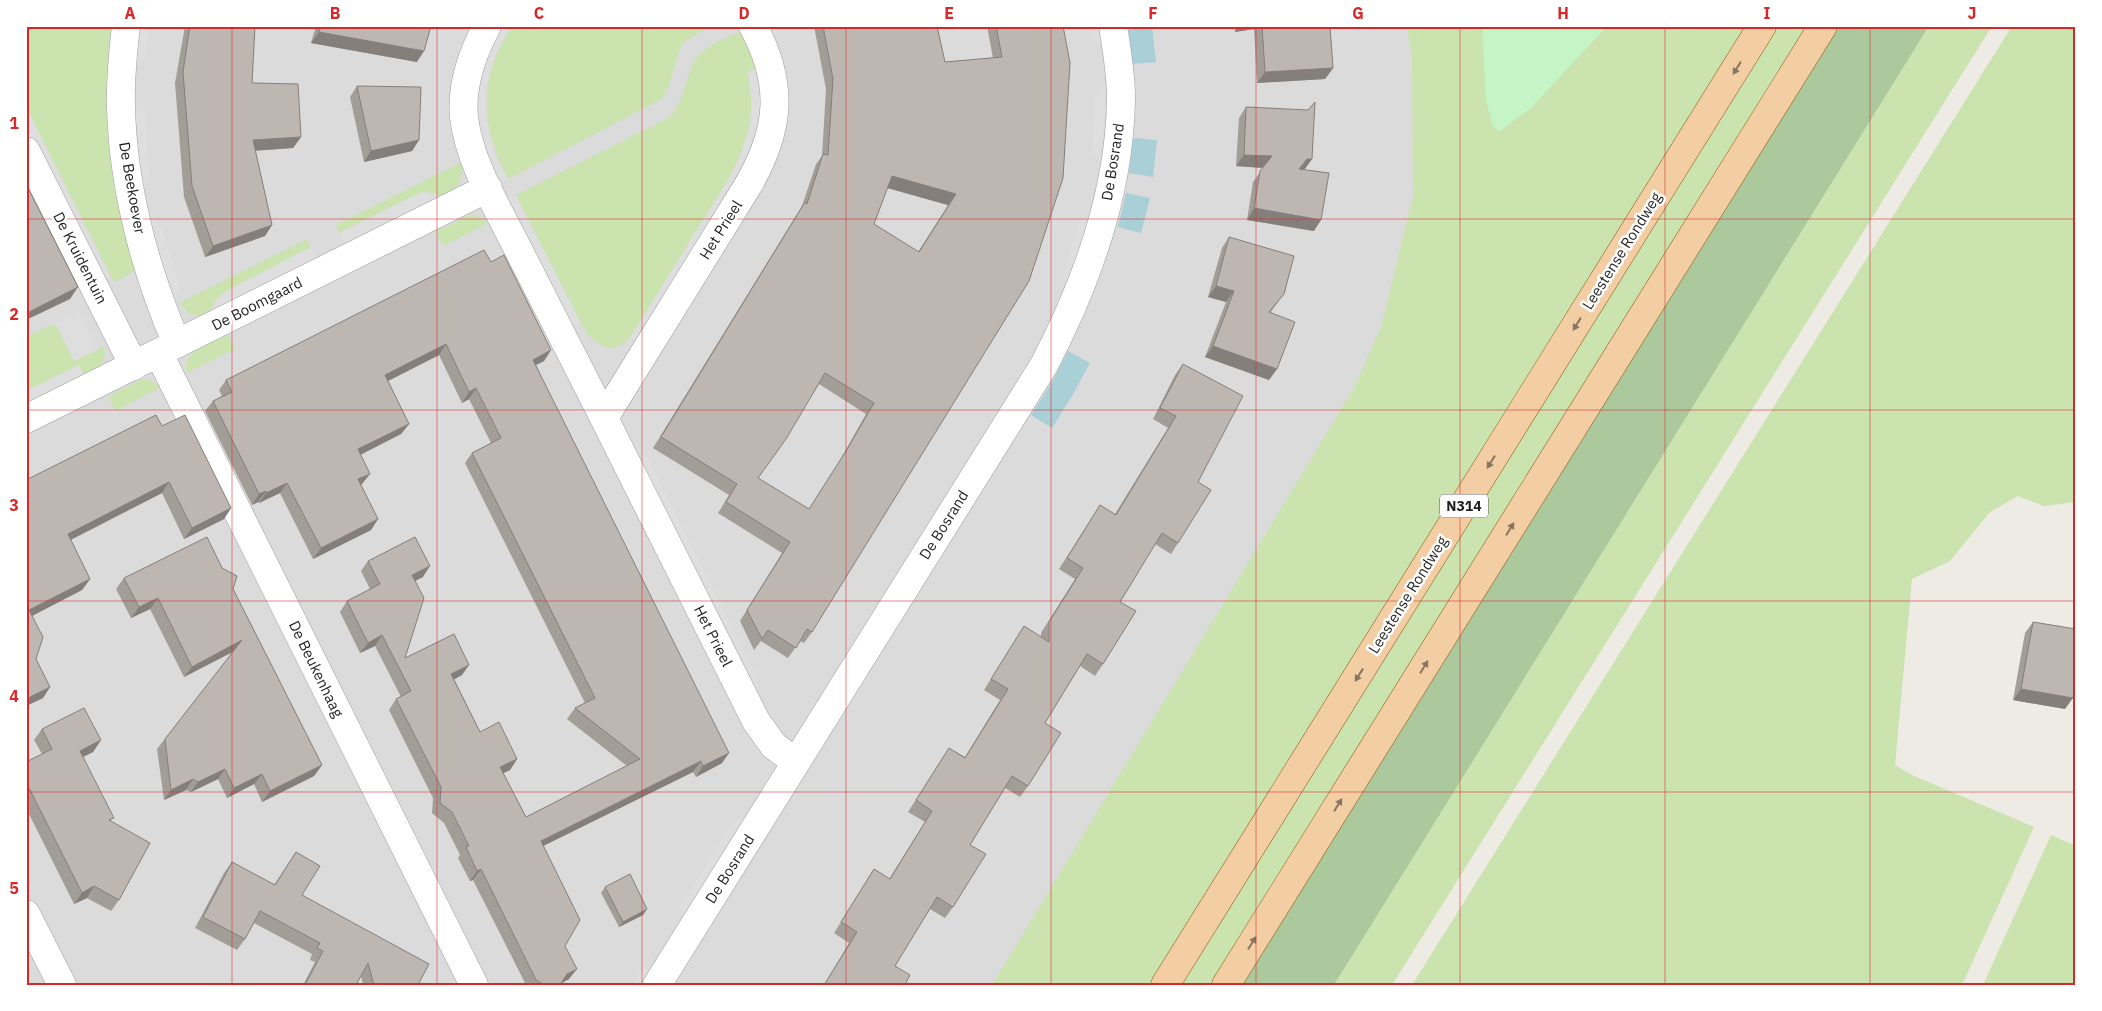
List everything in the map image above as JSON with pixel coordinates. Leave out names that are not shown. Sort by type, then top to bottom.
[{"type":"main road","name":"Leestense Rondweg","points":[[1166,985],[1762,26]]},
{"type":"main road","points":[[1226,985],[1823,26]]},
{"type":"street","name":"De Beekoever","points":[[126,26],[120,105],[124,156],[146,259],[165,317],[168,349]]},
{"type":"street","name":"Het Prieel","points":[[487,26],[469,68],[465,93],[464,115],[472,151],[488,188],[756,721],[774,746],[796,762]]},
{"type":"street","name":"Het Prieel","points":[[604,418],[747,187],[765,154],[774,119],[773,84],[767,54],[753,26]]},
{"type":"street","name":"De Bosrand","points":[[658,985],[1044,365],[1074,305],[1104,216],[1117,156],[1121,96],[1113,26]]},
{"type":"street","name":"De Kruidentuin","points":[[26,151],[134,366]]},
{"type":"street","name":"De Boomgaard","points":[[26,419],[488,188]]},
{"type":"street","name":"De Beukenhaag","points":[[168,349],[474,985]]},
{"type":"street","points":[[26,914],[62,985]]},
{"type":"shaded area","points":[[26,26],[1621,26],[1008,985],[26,985]]},
{"type":"shaded area","points":[[140,26],[150,26],[145,57],[135,66]]},
{"type":"shaded area","points":[[500,26],[512,26],[494,59],[487,83],[486,109],[489,136],[496,157],[508,179],[499,184],[484,150],[477,111],[478,83],[488,49]]},
{"type":"shaded area","points":[[1089,26],[1099,26],[1101,48],[1090,39]]},
{"type":"shaded area","points":[[758,69],[763,107],[751,156],[639,341],[631,336],[728,180],[739,158],[751,123],[752,105],[748,71]]},
{"type":"shaded area","points":[[1105,85],[1104,127],[1100,162],[1092,151],[1095,96]]},
{"type":"shaded area","points":[[135,101],[145,109],[149,176],[142,188],[135,132]]},
{"type":"shaded area","points":[[26,107],[111,278],[99,284],[26,136]]},
{"type":"shaded area","points":[[422,192],[442,196],[446,194],[346,245],[339,233]]},
{"type":"shaded area","points":[[516,195],[581,323],[571,329],[506,199]]},
{"type":"shaded area","points":[[1092,213],[1068,287],[1063,274],[1079,222]]},
{"type":"shaded area","points":[[147,218],[159,222],[180,286],[175,300],[163,270]]},
{"type":"shaded area","points":[[311,247],[317,260],[210,312],[215,301],[226,291]]},
{"type":"shaded area","points":[[79,311],[98,350],[74,361],[55,323]]},
{"type":"shaded area","points":[[79,365],[85,378],[26,408],[26,391]]},
{"type":"shaded area","points":[[630,445],[644,451],[759,680],[755,695]]},
{"type":"shaded area","points":[[749,816],[688,914],[679,908],[734,821]]},
{"type":"shaded area","points":[[645,964],[654,969],[644,985],[632,985]]},
{"type":"green space","points":[[26,26],[112,26],[106,89],[109,150],[119,210],[135,271],[114,282],[26,107]]},
{"type":"green space","points":[[512,26],[711,26],[685,41],[680,48],[669,86],[662,99],[508,179],[492,140],[487,102],[488,83],[493,64]]},
{"type":"green space","points":[[1407,26],[1746,26],[1149,985],[992,985],[1354,388],[1381,327],[1413,196],[1412,59]]},
{"type":"green space","points":[[1482,26],[1607,26],[1531,108],[1500,131],[1493,127],[1486,99]]},
{"type":"green space","points":[[1776,26],[1810,26],[1212,985],[1178,985]]},
{"type":"green space","points":[[1834,26],[1929,26],[1334,985],[1238,985]]},
{"type":"green space","points":[[1929,26],[1992,26],[1392,985],[1334,985]]},
{"type":"green space","points":[[2012,26],[2076,26],[2076,502],[2044,506],[2018,496],[1990,512],[1950,561],[1912,579],[1895,765],[1912,775],[2034,827],[1962,985],[1412,985]]},
{"type":"green space","points":[[742,31],[758,69],[748,72],[751,115],[746,140],[741,153],[728,180],[631,336],[619,346],[613,348],[601,345],[585,331],[516,195],[668,118],[675,110],[683,94],[695,60],[705,49]]},
{"type":"green space","points":[[462,162],[463,168],[459,183],[442,196],[428,192],[417,194],[339,233],[336,225]]},
{"type":"green space","points":[[476,215],[488,223],[443,246],[436,232],[468,216]]},
{"type":"green space","points":[[307,239],[311,247],[226,291],[210,312],[201,317],[189,313],[179,303]]},
{"type":"green space","points":[[55,323],[74,361],[104,346],[103,361],[94,372],[85,378],[79,365],[26,391],[26,337]]},
{"type":"green space","points":[[228,335],[235,349],[187,373],[186,365],[193,353],[199,348]]},
{"type":"green space","points":[[148,379],[161,387],[116,411],[108,397],[140,380]]},
{"type":"green space","points":[[2051,835],[2076,846],[2076,985],[1983,985]]},
{"type":"water","points":[[1152,26],[1156,62],[1131,64],[1128,30]]},
{"type":"water","points":[[1133,138],[1157,140],[1153,177],[1129,173]]},
{"type":"water","points":[[1126,193],[1150,198],[1141,233],[1118,227]]},
{"type":"water","points":[[1068,351],[1090,363],[1052,428],[1031,415],[1051,384]]},
{"type":"building","points":[[190,26],[255,26],[252,83],[298,84],[301,137],[253,140],[272,225],[213,246],[192,186],[183,72]]},
{"type":"building","points":[[320,26],[431,26],[424,51],[319,32]]},
{"type":"building","points":[[823,26],[937,26],[945,62],[1002,57],[996,26],[1063,26],[1070,63],[1063,178],[1029,281],[812,632],[807,629],[796,648],[768,630],[762,639],[747,610],[790,542],[726,502],[737,484],[661,437],[805,202],[807,204],[823,154],[828,155],[833,79]],"holes":[[[892,176],[956,194],[919,252],[874,224]],[[825,373],[874,403],[809,509],[758,478],[786,439]]]},
{"type":"building","points":[[1262,26],[1330,26],[1333,68],[1265,72]]},
{"type":"building","points":[[357,86],[421,87],[419,140],[371,151]]},
{"type":"building","points":[[1315,102],[1312,159],[1307,159],[1299,169],[1329,173],[1321,220],[1254,208],[1260,171],[1272,156],[1244,155],[1246,107],[1308,110]]},
{"type":"building","points":[[26,184],[78,287],[27,313],[26,312]]},
{"type":"building","points":[[1229,237],[1294,256],[1284,294],[1269,312],[1295,322],[1277,369],[1213,346],[1234,291],[1216,286]]},
{"type":"building","points":[[484,250],[491,262],[504,255],[551,350],[533,360],[729,753],[703,766],[701,761],[541,841],[580,920],[565,946],[577,969],[567,974],[560,985],[544,985],[536,980],[481,869],[477,871],[466,847],[469,846],[452,812],[440,803],[441,787],[396,699],[411,691],[382,635],[368,643],[347,601],[380,584],[368,561],[415,537],[430,566],[412,575],[424,598],[405,658],[454,634],[469,665],[451,674],[480,732],[499,722],[517,759],[500,767],[526,817],[640,759],[575,708],[595,698],[472,453],[501,438],[476,388],[469,392],[446,344],[385,375],[409,424],[358,449],[370,474],[358,479],[378,519],[321,548],[287,483],[266,493],[266,491],[259,494],[213,401],[232,392],[226,380]]},
{"type":"building","points":[[1183,364],[1243,396],[1198,482],[1211,490],[1178,543],[1162,533],[1120,602],[1136,611],[1103,664],[1087,654],[1045,723],[1061,733],[1028,786],[1012,776],[970,845],[986,854],[953,907],[937,897],[895,966],[910,975],[905,985],[824,985],[857,932],[841,922],[874,869],[890,879],[932,811],[916,800],[949,748],[965,758],[1008,689],[991,679],[1024,626],[1049,642],[1049,622],[1083,568],[1067,558],[1100,505],[1116,515],[1176,416],[1160,408]]},
{"type":"building","points":[[156,415],[162,426],[185,415],[231,508],[192,528],[169,482],[68,534],[90,579],[29,610],[43,637],[36,659],[50,687],[26,699],[26,480]]},
{"type":"building","points":[[207,537],[222,568],[237,576],[233,589],[322,765],[270,791],[262,774],[234,788],[225,769],[198,782],[193,779],[171,790],[165,739],[242,640],[192,667],[158,598],[139,607],[124,578]]},
{"type":"building","points":[[2033,622],[2076,629],[2076,679],[2073,698],[2021,689]]},
{"type":"building","points":[[84,708],[101,740],[80,751],[114,818],[109,820],[150,843],[119,900],[94,886],[82,893],[26,782],[26,762],[52,749],[42,729]]},
{"type":"building","points":[[296,852],[320,866],[302,895],[429,964],[418,985],[374,985],[368,963],[356,985],[305,985],[323,951],[317,948],[320,943],[260,911],[245,939],[203,917],[232,862],[275,885]]},
{"type":"building","points":[[630,874],[647,909],[623,922],[605,887]]}]
